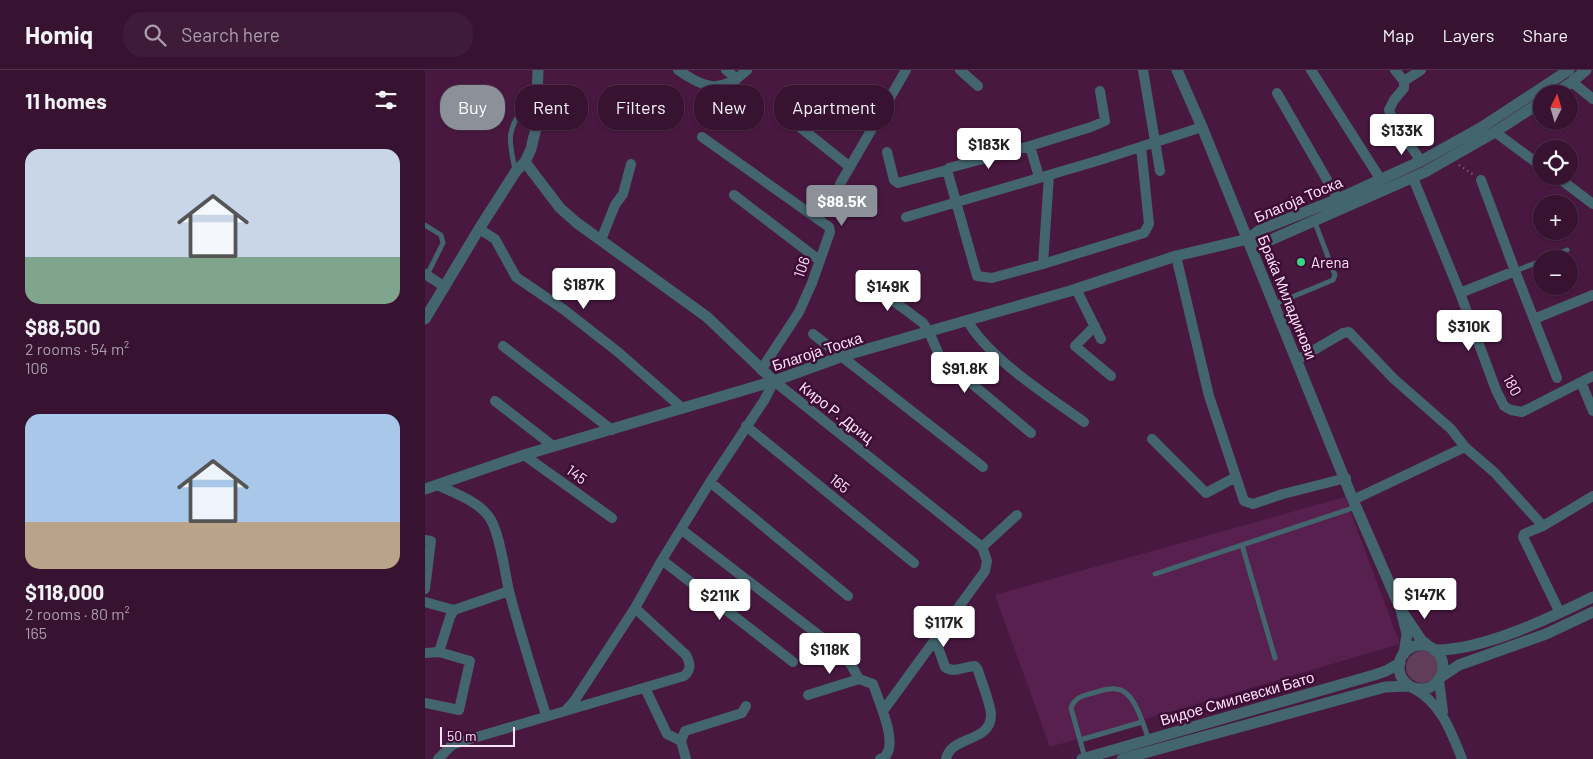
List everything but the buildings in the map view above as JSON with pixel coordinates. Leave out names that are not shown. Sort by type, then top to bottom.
[{"type":"street","points":[[537,70],[537,85]]},
{"type":"street","points":[[678,70],[703,85],[718,87],[737,79],[747,70]]},
{"type":"street","points":[[726,70],[737,79]]},
{"type":"street","points":[[840,184],[906,70]]},
{"type":"street","points":[[960,70],[978,86]]},
{"type":"street","points":[[1143,70],[1160,171]]},
{"type":"street","name":"Браќа Миладинови","points":[[1177,70],[1401,610]]},
{"type":"street","points":[[1311,70],[1381,180]]},
{"type":"street","points":[[1395,70],[1404,81],[1405,88],[1394,100],[1389,110],[1393,120],[1421,161]]},
{"type":"street","points":[[1404,81],[1421,70]]},
{"type":"street","name":"Благоја Тоска","points":[[425,489],[553,446],[774,381],[843,356],[1076,289],[1176,256],[1248,239],[1260,230],[1338,199],[1421,161],[1482,127],[1569,70]]},
{"type":"street","points":[[1567,85],[1586,70]]},
{"type":"street","points":[[1572,82],[1593,99]]},
{"type":"street","points":[[887,152],[893,180],[898,183],[947,170],[1091,128],[1105,121],[1100,91]]},
{"type":"street","points":[[1277,93],[1338,199]]},
{"type":"street","name":"Благоја Тоска","points":[[1248,239],[1264,243],[1413,178],[1495,132],[1533,107]]},
{"type":"street","points":[[906,217],[1155,144],[1202,127]]},
{"type":"street","points":[[425,319],[479,229],[516,171],[525,162],[531,149],[535,130]]},
{"type":"street","points":[[804,130],[850,166]]},
{"type":"street","points":[[1495,132],[1533,160]]},
{"type":"street","name":"106","points":[[702,137],[829,226],[830,232],[812,283],[799,312],[761,370]]},
{"type":"street","points":[[1030,146],[1044,176],[1043,264]]},
{"type":"street","points":[[947,170],[977,276],[992,278],[1144,233],[1149,224],[1141,148]]},
{"type":"street","name":"Киро Р. Дриц","points":[[525,162],[560,208],[577,223],[707,317],[774,381],[983,547]]},
{"type":"street","points":[[601,240],[615,205],[623,194],[631,164]]},
{"type":"street","name":"180","points":[[1413,178],[1504,406],[1511,410],[1522,412],[1593,376]]},
{"type":"street","points":[[1481,180],[1557,378]]},
{"type":"street","points":[[1568,185],[1593,204]]},
{"type":"street","points":[[734,195],[819,260]]},
{"type":"street","points":[[479,229],[495,239],[516,277],[618,352],[682,408]]},
{"type":"street","points":[[1176,256],[1209,396],[1244,501],[1253,504],[1283,494],[1346,478]]},
{"type":"street","points":[[1460,293],[1515,271]]},
{"type":"street","points":[[426,275],[445,287]]},
{"type":"street","points":[[863,278],[923,323],[940,357],[1031,433]]},
{"type":"street","points":[[1076,289],[1101,339]]},
{"type":"street","points":[[1534,319],[1593,295]]},
{"type":"street","points":[[967,320],[975,334],[1012,369],[1084,422]]},
{"type":"street","points":[[1095,326],[1075,346],[1111,376]]},
{"type":"street","points":[[1297,360],[1345,332],[1349,332],[1394,379],[1451,429],[1465,447],[1495,473],[1543,526]]},
{"type":"street","points":[[813,334],[983,468]]},
{"type":"street","points":[[503,346],[612,430]]},
{"type":"street","points":[[565,710],[575,700],[635,608],[662,560],[710,482],[765,399],[774,381]]},
{"type":"street","points":[[1581,382],[1593,411]]},
{"type":"street","points":[[495,401],[553,446]]},
{"type":"street","name":"165","points":[[746,426],[914,563]]},
{"type":"street","points":[[1152,440],[1205,493],[1236,477]]},
{"type":"street","points":[[1355,503],[1465,447]]},
{"type":"street","name":"145","points":[[524,455],[612,518]]},
{"type":"street","points":[[710,482],[848,596]]},
{"type":"street","points":[[437,485],[468,500],[490,517],[509,590],[547,715]]},
{"type":"street","points":[[1560,614],[1523,540],[1524,534],[1543,526],[1593,496]]},
{"type":"street","points":[[883,711],[985,571],[987,560],[983,547],[1017,515]]},
{"type":"street","points":[[682,530],[829,642]]},
{"type":"street","points":[[425,540],[431,541],[425,590]]},
{"type":"street","points":[[662,560],[793,662]]},
{"type":"street","points":[[425,602],[454,610],[509,590]]},
{"type":"street","points":[[1402,659],[1416,646],[1456,650],[1467,647],[1560,614],[1593,597]]},
{"type":"street","points":[[437,759],[452,745],[547,715],[684,676],[689,670],[690,665],[686,655],[635,608]]},
{"type":"street","points":[[439,652],[454,610]]},
{"type":"street","points":[[1401,610],[1421,641],[1439,654],[1443,665],[1440,679],[1440,700],[1444,718],[1462,759]]},
{"type":"street","points":[[1401,610],[1407,634],[1400,672],[1403,679],[1411,687],[1428,698],[1444,718]]},
{"type":"street","points":[[1411,687],[1427,688],[1459,665],[1546,634],[1593,612]]},
{"type":"street","points":[[935,639],[945,667],[948,670],[971,666],[975,666],[978,670],[991,714],[989,724],[984,732],[954,746],[946,759]]},
{"type":"street","points":[[425,653],[439,652],[469,661],[459,710],[425,703]]},
{"type":"street","name":"Видое Смилевски Бато","points":[[1083,759],[1387,671],[1402,659]]},
{"type":"street","points":[[850,663],[859,679]]},
{"type":"street","points":[[808,694],[859,679],[873,684],[891,740],[889,752],[880,759]]},
{"type":"street","name":"Видое Смилевски Бато","points":[[1122,759],[1385,687],[1411,687]]},
{"type":"street","points":[[645,688],[667,734],[681,741]]},
{"type":"street","points":[[686,759],[681,741],[685,732],[742,712],[746,706]]},
{"type":"lane","points":[[515,122],[511,128],[510,144],[516,171]]},
{"type":"lane","points":[[1275,304],[1333,280],[1335,275],[1314,220]]},
{"type":"lane","points":[[425,225],[441,235],[443,243],[426,275]]},
{"type":"lane","points":[[1515,271],[1533,263]]},
{"type":"lane","points":[[1155,574],[1242,545],[1355,503]]},
{"type":"lane","points":[[1242,545],[1275,658]]},
{"type":"lane","points":[[1083,759],[1071,708],[1073,702],[1080,696],[1118,688],[1125,692],[1133,699],[1149,740]]},
{"type":"lane","points":[[1080,740],[1142,722]]},
{"type":"path","points":[[1449,158],[1481,180]]},
{"type":"shaded area","points":[[1345,497],[1400,644],[1050,747],[995,595]]},
{"type":"shaded area","points":[[1422,651],[1428,652],[1433,656],[1437,661],[1437,673],[1433,678],[1428,682],[1422,683],[1416,682],[1411,678],[1407,673],[1406,667],[1407,661],[1411,656],[1416,652]]},
{"type":"place","name":"Arena","points":[[1301,262]]}]
